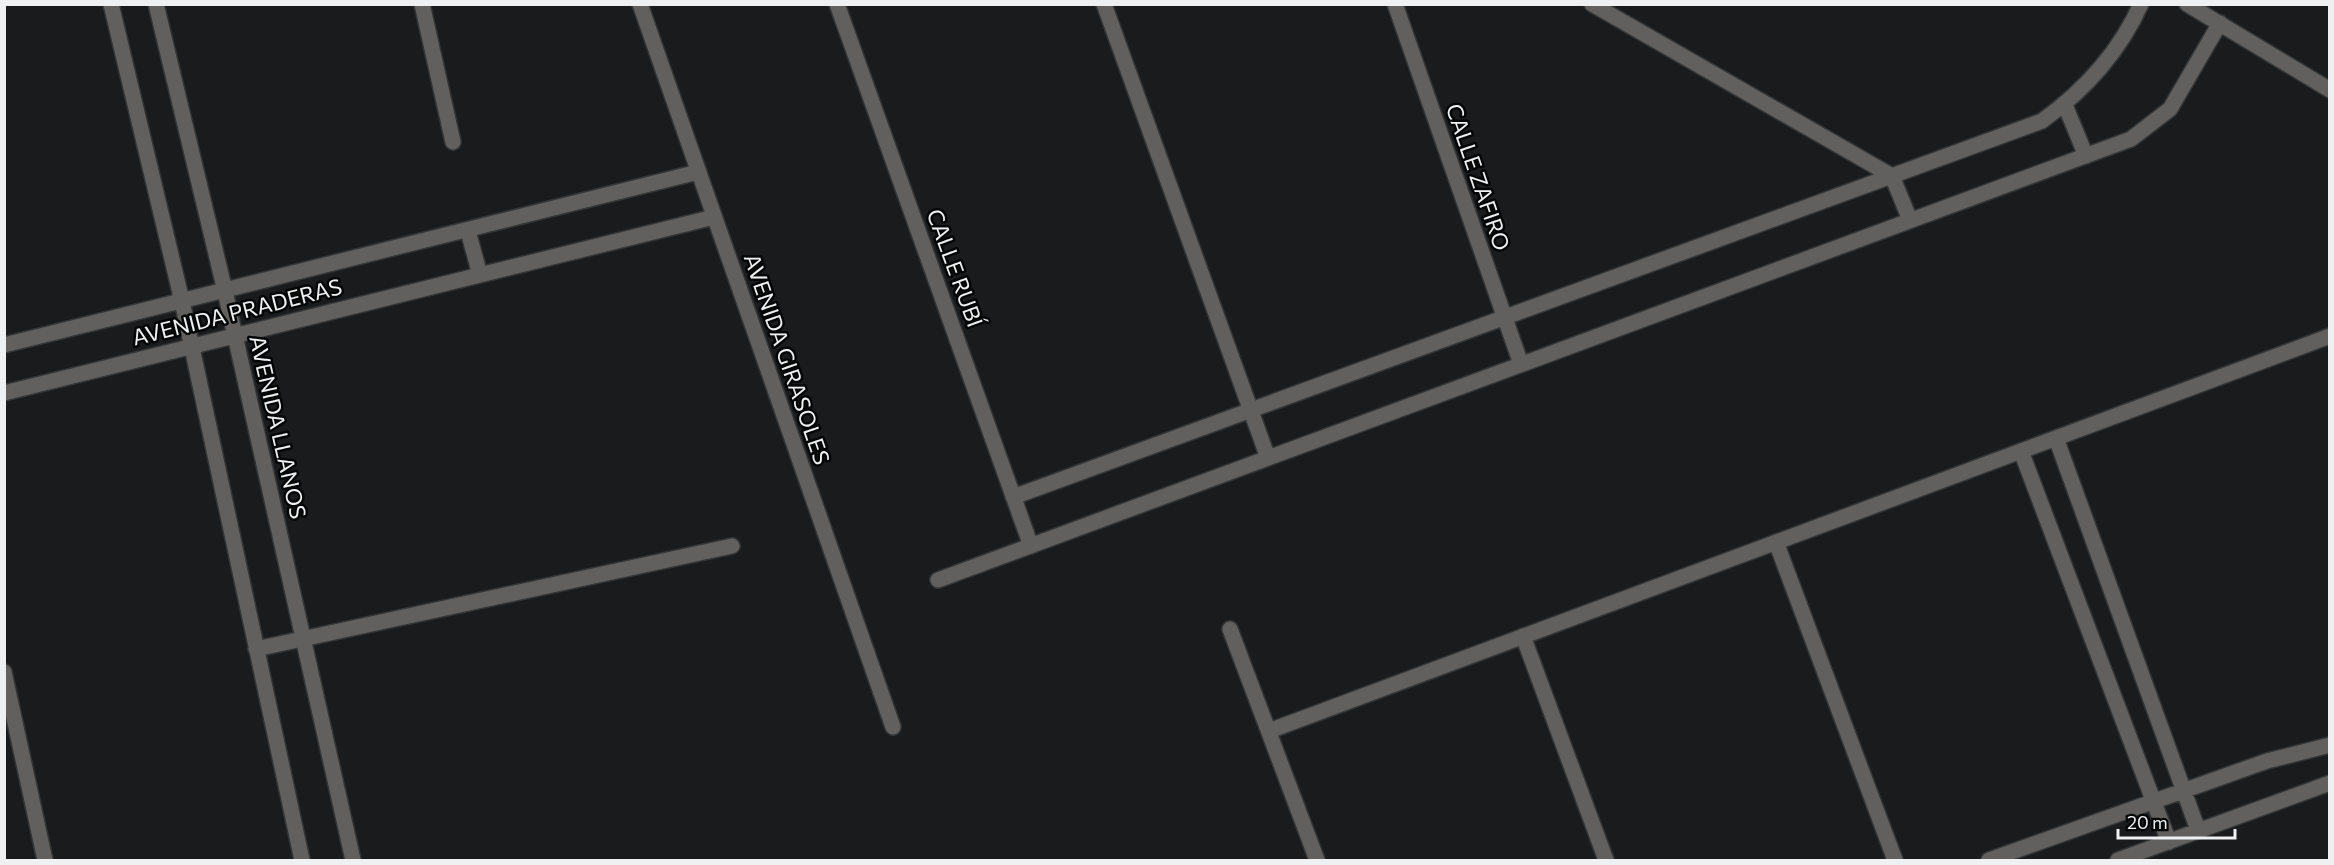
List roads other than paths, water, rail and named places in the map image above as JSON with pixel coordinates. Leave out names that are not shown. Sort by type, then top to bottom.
[{"type":"street","points":[[111,4],[182,301],[302,861]]},
{"type":"street","name":"AVENIDA LLANOS","points":[[156,4],[225,291],[353,861]]},
{"type":"street","points":[[422,4],[453,142]]},
{"type":"street","name":"AVENIDA GIRASOLES","points":[[640,4],[893,727]]},
{"type":"street","name":"CALLE RUBÍ","points":[[837,4],[1031,546]]},
{"type":"street","points":[[1104,4],[1268,458]]},
{"type":"street","name":"CALLE ZAFIRO","points":[[1395,4],[1521,364]]},
{"type":"street","points":[[1592,4],[1892,176],[1910,220]]},
{"type":"street","points":[[1013,497],[2043,121],[2065,105],[2104,67],[2132,25],[2141,4]]},
{"type":"street","points":[[2187,4],[2330,90]]},
{"type":"street","points":[[938,580],[2131,139],[2170,109],[2220,23]]},
{"type":"street","points":[[2065,105],[2086,156]]},
{"type":"street","name":"AVENIDA PRADERAS","points":[[4,345],[698,172]]},
{"type":"street","name":"AVENIDA PRADERAS","points":[[4,393],[714,217]]},
{"type":"street","points":[[468,231],[480,275]]},
{"type":"street","points":[[1269,731],[2330,336]]},
{"type":"street","points":[[2056,438],[2198,830]]},
{"type":"street","points":[[2021,451],[2169,842]]},
{"type":"street","points":[[1776,542],[1895,861]]},
{"type":"street","points":[[256,650],[732,546]]},
{"type":"street","points":[[1230,629],[1317,861]]},
{"type":"street","points":[[1523,636],[1606,861]]},
{"type":"street","points":[[4,672],[45,861]]},
{"type":"street","points":[[1989,861],[2267,761],[2330,745]]},
{"type":"street","points":[[2118,861],[2330,783]]}]
